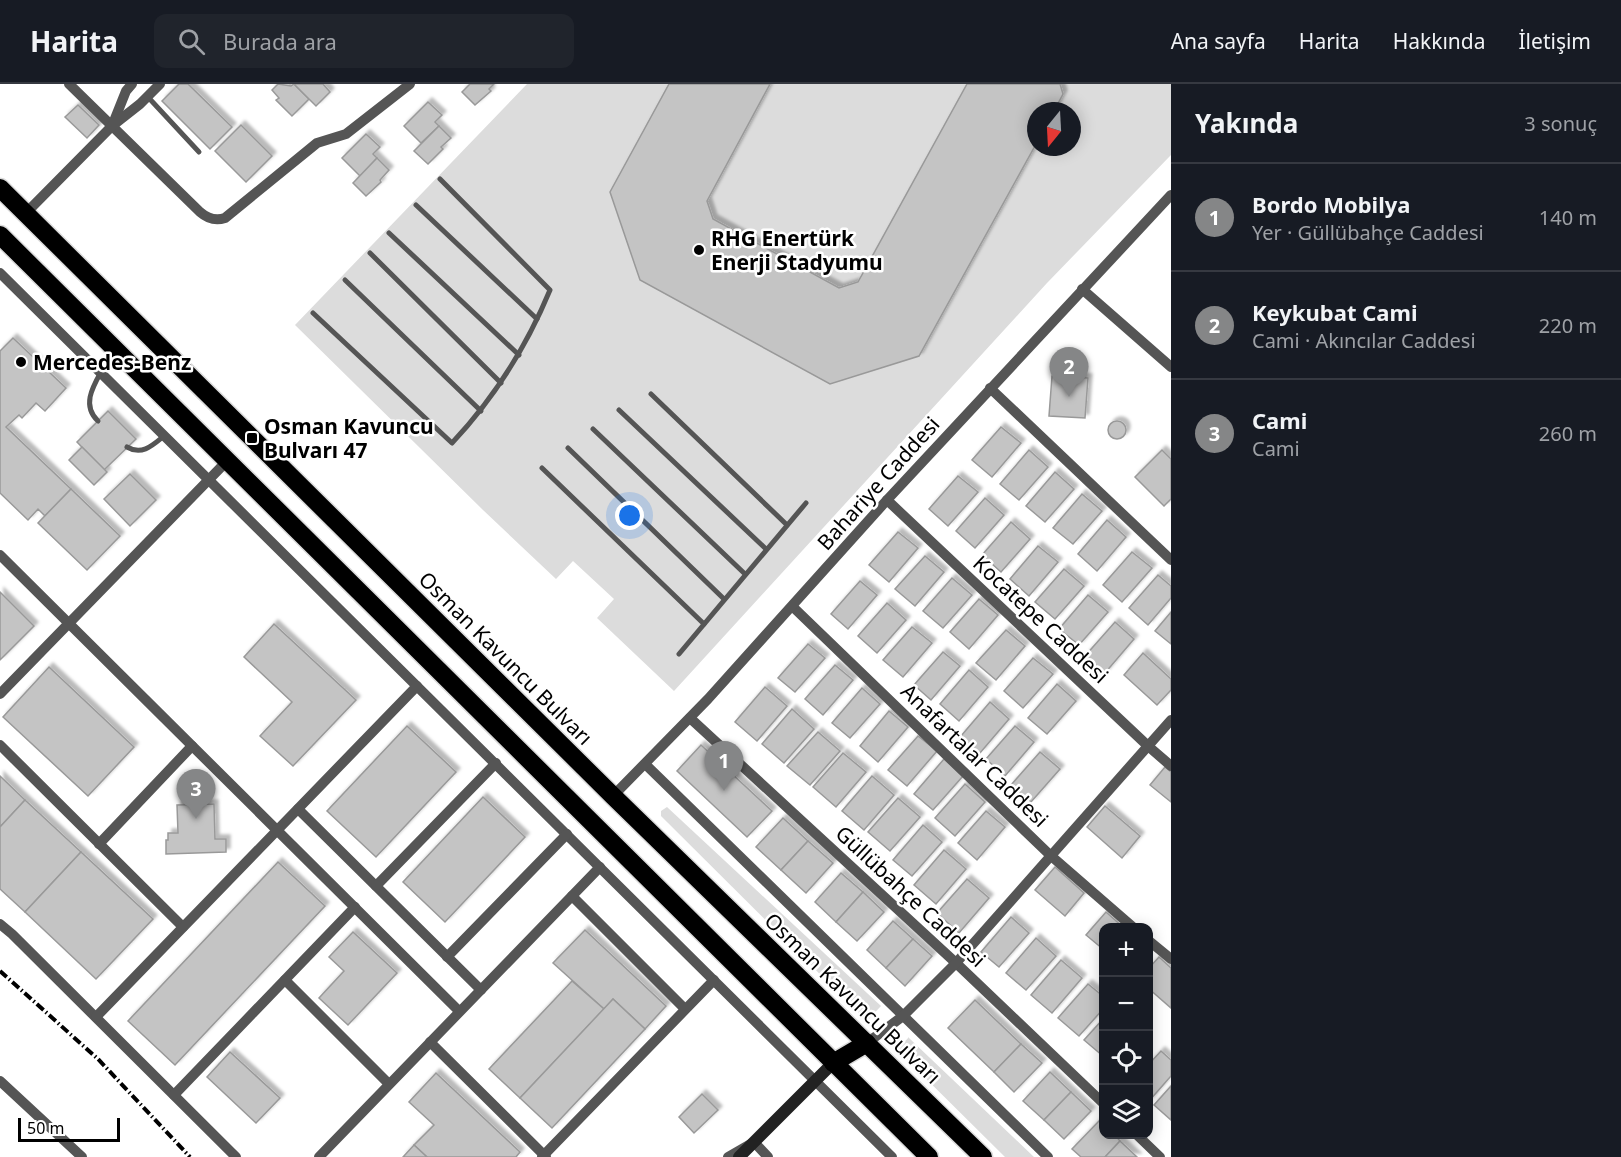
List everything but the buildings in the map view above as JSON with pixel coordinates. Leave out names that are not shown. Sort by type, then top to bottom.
[{"type":"highway","name":"Osman Kavuncu Bulvarı","points":[[0,188],[613,796],[983,1157]]},
{"type":"highway","points":[[0,236],[929,1157]]},
{"type":"highway","points":[[833,1063],[867,1043]]},
{"type":"street","points":[[69,84],[204,215],[212,219],[225,218],[317,142],[346,134],[410,84]]},
{"type":"street","points":[[112,126],[126,91],[132,84]]},
{"type":"street","points":[[26,213],[112,126],[160,84]]},
{"type":"street","name":"Bahariye Caddesi","points":[[613,796],[690,718],[793,607],[886,500],[1171,195]]},
{"type":"street","points":[[0,273],[892,1157]]},
{"type":"street","points":[[1082,289],[1171,368]]},
{"type":"street","points":[[990,388],[1171,560]]},
{"type":"street","points":[[0,694],[227,461]]},
{"type":"street","name":"Kocatepe Caddesi","points":[[886,500],[1171,766]]},
{"type":"street","points":[[0,555],[459,1011]]},
{"type":"street","name":"Anafartalar Caddesi","points":[[793,607],[1050,855],[1129,923]]},
{"type":"street","points":[[96,1017],[417,686]]},
{"type":"street","name":"Güllübahçe Caddesi","points":[[690,718],[956,963],[1099,1099]]},
{"type":"street","points":[[867,1043],[903,1016],[956,963],[1171,720]]},
{"type":"street","points":[[0,745],[183,927]]},
{"type":"street","points":[[99,844],[192,746]]},
{"type":"street","points":[[376,886],[496,763]]},
{"type":"street","points":[[645,764],[1048,1157]]},
{"type":"street","points":[[298,808],[481,990]]},
{"type":"street","points":[[447,957],[567,834]]},
{"type":"street","points":[[319,1157],[600,867]]},
{"type":"street","points":[[572,896],[685,1009]]},
{"type":"street","points":[[174,1095],[354,907]]},
{"type":"street","points":[[0,924],[236,1157]]},
{"type":"street","points":[[1153,943],[1171,959]]},
{"type":"street","points":[[285,980],[389,1084]]},
{"type":"street","points":[[430,1042],[544,1156],[714,980]]},
{"type":"street","points":[[739,1157],[833,1063]]},
{"type":"street","points":[[0,1081],[82,1157]]},
{"type":"street","points":[[1141,1139],[1160,1157]]},
{"type":"street","points":[[728,1157],[753,1142]]},
{"type":"street","points":[[753,1142],[768,1157]]},
{"type":"lane","points":[[147,96],[199,152]]},
{"type":"lane","points":[[313,314],[452,443],[481,411],[519,355],[550,290],[440,179]]},
{"type":"lane","points":[[416,205],[537,319]]},
{"type":"lane","points":[[389,233],[519,355]]},
{"type":"lane","points":[[370,253],[501,383]]},
{"type":"lane","points":[[345,280],[481,411]]},
{"type":"lane","points":[[98,421],[91,412],[89,400],[92,388],[101,372]]},
{"type":"lane","points":[[651,394],[786,525]]},
{"type":"lane","points":[[619,410],[766,549]]},
{"type":"lane","points":[[593,429],[745,574]]},
{"type":"lane","points":[[127,447],[135,451],[146,450],[165,435]]},
{"type":"lane","points":[[568,448],[724,599]]},
{"type":"lane","points":[[542,468],[704,624]]},
{"type":"lane","points":[[679,654],[806,502]]},
{"type":"shaded area","points":[[527,84],[1171,84],[1171,155],[1047,283],[674,691],[597,618],[614,599],[573,561],[556,579],[295,325]]},
{"type":"shaded area","points":[[667,807],[881,1006],[867,1021],[661,816],[661,811]]},
{"type":"shaded area","points":[[909,1037],[1034,1157],[1005,1157],[897,1050]]},
{"type":"railway","points":[[0,971],[98,1059],[190,1157]]},
{"type":"place","name":"RHG Enertürk Enerji Stadyumu","points":[[699,250]]},
{"type":"place","name":"Mercedes-Benz","points":[[21,362]]},
{"type":"place","name":"Keykubat Cami","points":[[1069,397]]},
{"type":"place","name":"Osman Kavuncu Bulvarı 47","points":[[252,438]]},
{"type":"place","name":"Bordo Mobilya","points":[[724,791]]},
{"type":"place","name":"Cami","points":[[196,819]]}]
